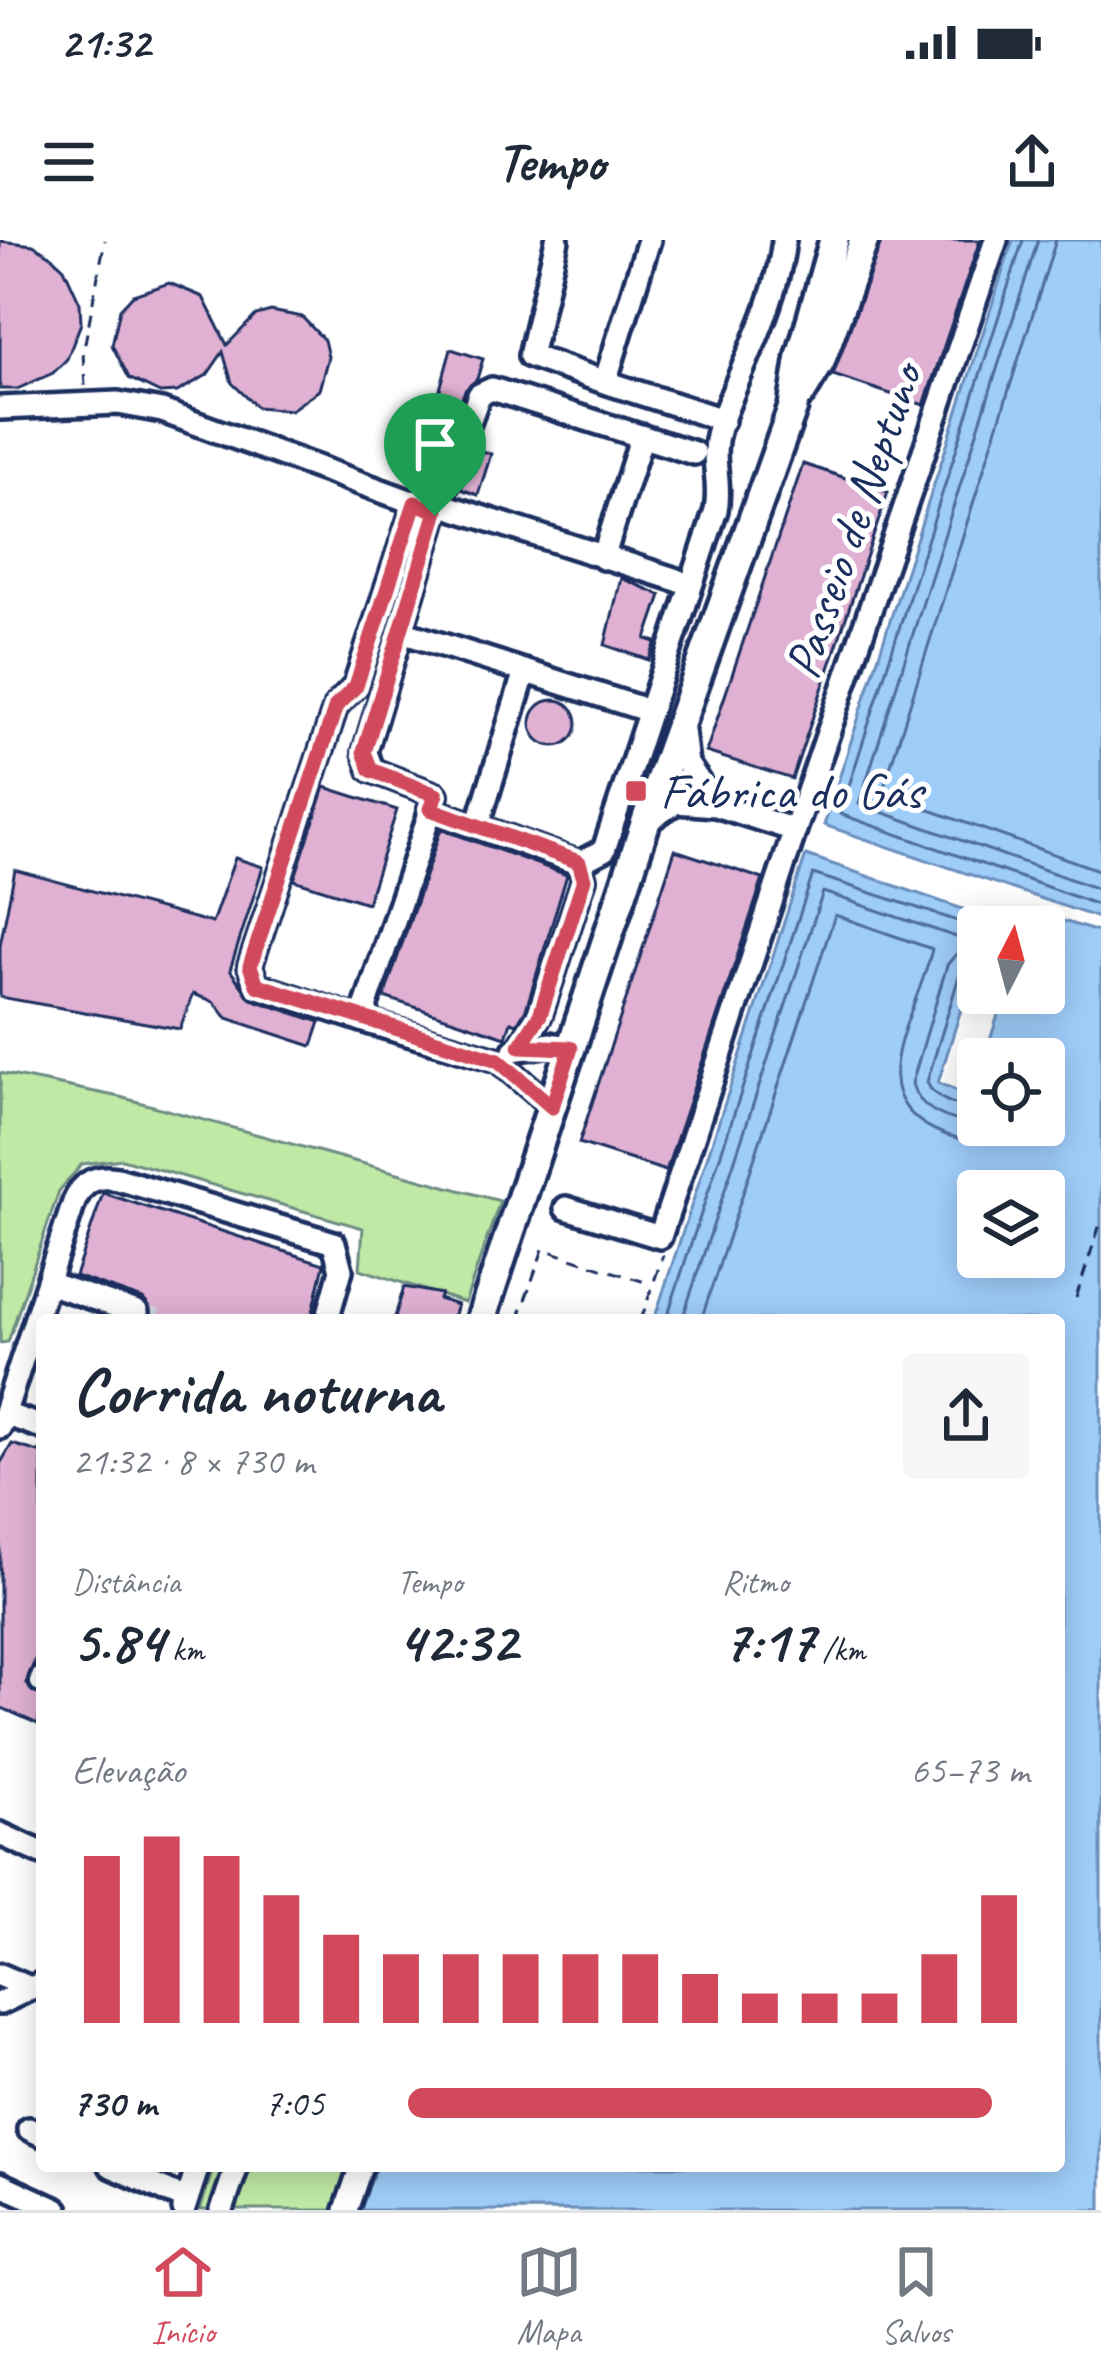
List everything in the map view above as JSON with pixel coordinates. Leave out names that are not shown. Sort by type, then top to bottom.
[{"type":"main road","points":[[793,407],[790,352],[817,240]]},
{"type":"main road","points":[[483,1314],[681,719],[793,407],[801,356],[834,240]]},
{"type":"main road","points":[[840,301],[853,240]]},
{"type":"main road","points":[[793,407],[820,362],[864,240]]},
{"type":"street","points":[[557,240],[530,356],[723,420]]},
{"type":"street","points":[[604,382],[649,240]]},
{"type":"street","points":[[430,809],[579,862],[604,850],[709,533],[721,484],[712,459],[769,309],[784,240]]},
{"type":"street","name":"Passeio de Neptuno","points":[[566,1208],[660,1237],[996,240]]},
{"type":"street","points":[[371,1022],[365,1008],[436,795],[371,770],[364,752],[478,395],[492,389],[694,453]]},
{"type":"street","points":[[0,408],[118,403],[162,411],[437,511],[677,580]]},
{"type":"street","points":[[603,558],[642,436]]},
{"type":"street","points":[[415,503],[356,686],[336,706],[250,966],[257,985],[498,1060],[552,1107]]},
{"type":"street","points":[[402,632],[637,707]]},
{"type":"street","points":[[478,826],[525,671]]},
{"type":"street","points":[[681,719],[687,764],[715,805]]},
{"type":"street","points":[[646,822],[676,802],[715,805],[795,830]]},
{"type":"street","points":[[498,1060],[520,1046],[540,1015],[584,879],[579,862]]},
{"type":"street","points":[[520,1046],[571,1048]]},
{"type":"street","points":[[38,1314],[77,1195],[89,1181],[110,1178],[334,1244],[341,1270],[329,1314]]},
{"type":"street","points":[[48,1283],[137,1313]]},
{"type":"street","points":[[36,1319],[2,1421],[36,1426]]},
{"type":"street","points":[[0,1834],[36,1850]]},
{"type":"street","points":[[0,1975],[36,1986]]},
{"type":"street","points":[[0,2003],[36,1986]]},
{"type":"street","points":[[122,2172],[185,2205],[196,2172]]},
{"type":"street","points":[[222,2210],[235,2172]]},
{"type":"street","points":[[346,2210],[359,2172]]},
{"type":"street","points":[[0,2184],[57,2210]]},
{"type":"path","points":[[86,406],[83,352],[105,240]]},
{"type":"path","points":[[1076,1298],[1101,1221]]},
{"type":"path","points":[[520,1314],[544,1249],[652,1285],[643,1314]]},
{"type":"green space","points":[[0,1073],[120,1097],[500,1201],[465,1303],[360,1269],[363,1228],[122,1159],[82,1164],[59,1191],[8,1342],[0,1343]]},
{"type":"green space","points":[[212,2172],[670,2172],[650,2210],[200,2210]]},
{"type":"water","points":[[1013,240],[1101,240],[1101,919],[824,825]]},
{"type":"water","points":[[806,855],[957,907],[960,1014],[938,1083],[957,1090],[957,1146],[1065,1146],[1065,1038],[991,1038],[998,1014],[1065,1014],[1065,922],[1101,933],[1101,2210],[361,2210],[374,2172],[1065,2172],[1065,1314],[656,1314]]},
{"type":"building","points":[[882,240],[980,240],[924,405],[833,375]]},
{"type":"building","points":[[0,241],[33,245],[50,255],[64,268],[80,303],[81,323],[67,359],[53,373],[17,389],[0,389]]},
{"type":"building","points":[[169,283],[203,297],[227,345],[256,315],[271,311],[302,317],[324,340],[328,357],[319,390],[291,410],[257,407],[232,383],[223,352],[207,375],[177,392],[160,393],[129,378],[112,345],[120,309],[133,295]]},
{"type":"building","points":[[451,349],[483,359],[477,379],[465,390],[430,486],[415,481]]},
{"type":"building","points":[[475,449],[491,454],[478,495],[461,489]]},
{"type":"building","points":[[803,464],[888,492],[792,779],[706,752]]},
{"type":"building","points":[[621,578],[661,595],[646,639],[656,642],[649,660],[605,645]]},
{"type":"building","points":[[554,700],[570,707],[577,723],[570,739],[554,746],[538,739],[531,723],[538,707]]},
{"type":"building","points":[[325,787],[397,810],[367,903],[294,880]]},
{"type":"building","points":[[441,829],[567,875],[526,1009],[517,1024],[511,1022],[506,1037],[384,997]]},
{"type":"building","points":[[675,850],[763,879],[666,1171],[579,1143]]},
{"type":"building","points":[[235,858],[263,867],[230,970],[251,999],[320,1022],[312,1046],[227,1018],[214,1002],[193,994],[180,1029],[0,997],[0,945],[15,870],[212,923]]},
{"type":"building","points":[[103,1193],[324,1264],[312,1314],[151,1314],[143,1299],[75,1276]]},
{"type":"building","points":[[404,1287],[441,1294],[439,1299],[457,1305],[454,1314],[396,1314]]},
{"type":"building","points":[[12,1444],[36,1451],[36,1657],[26,1683],[36,1691],[36,1723],[0,1707],[0,1464]]},
{"type":"place","name":"Fábrica do Gás","points":[[636,791]]},
{"type":"route","points":[[415,503],[437,511],[435,516],[364,752],[371,770],[436,795],[430,809],[579,862],[584,879],[540,1015],[520,1046],[571,1048],[552,1107],[498,1060],[257,985],[250,966],[255,938],[336,706],[356,686],[415,503]]}]
